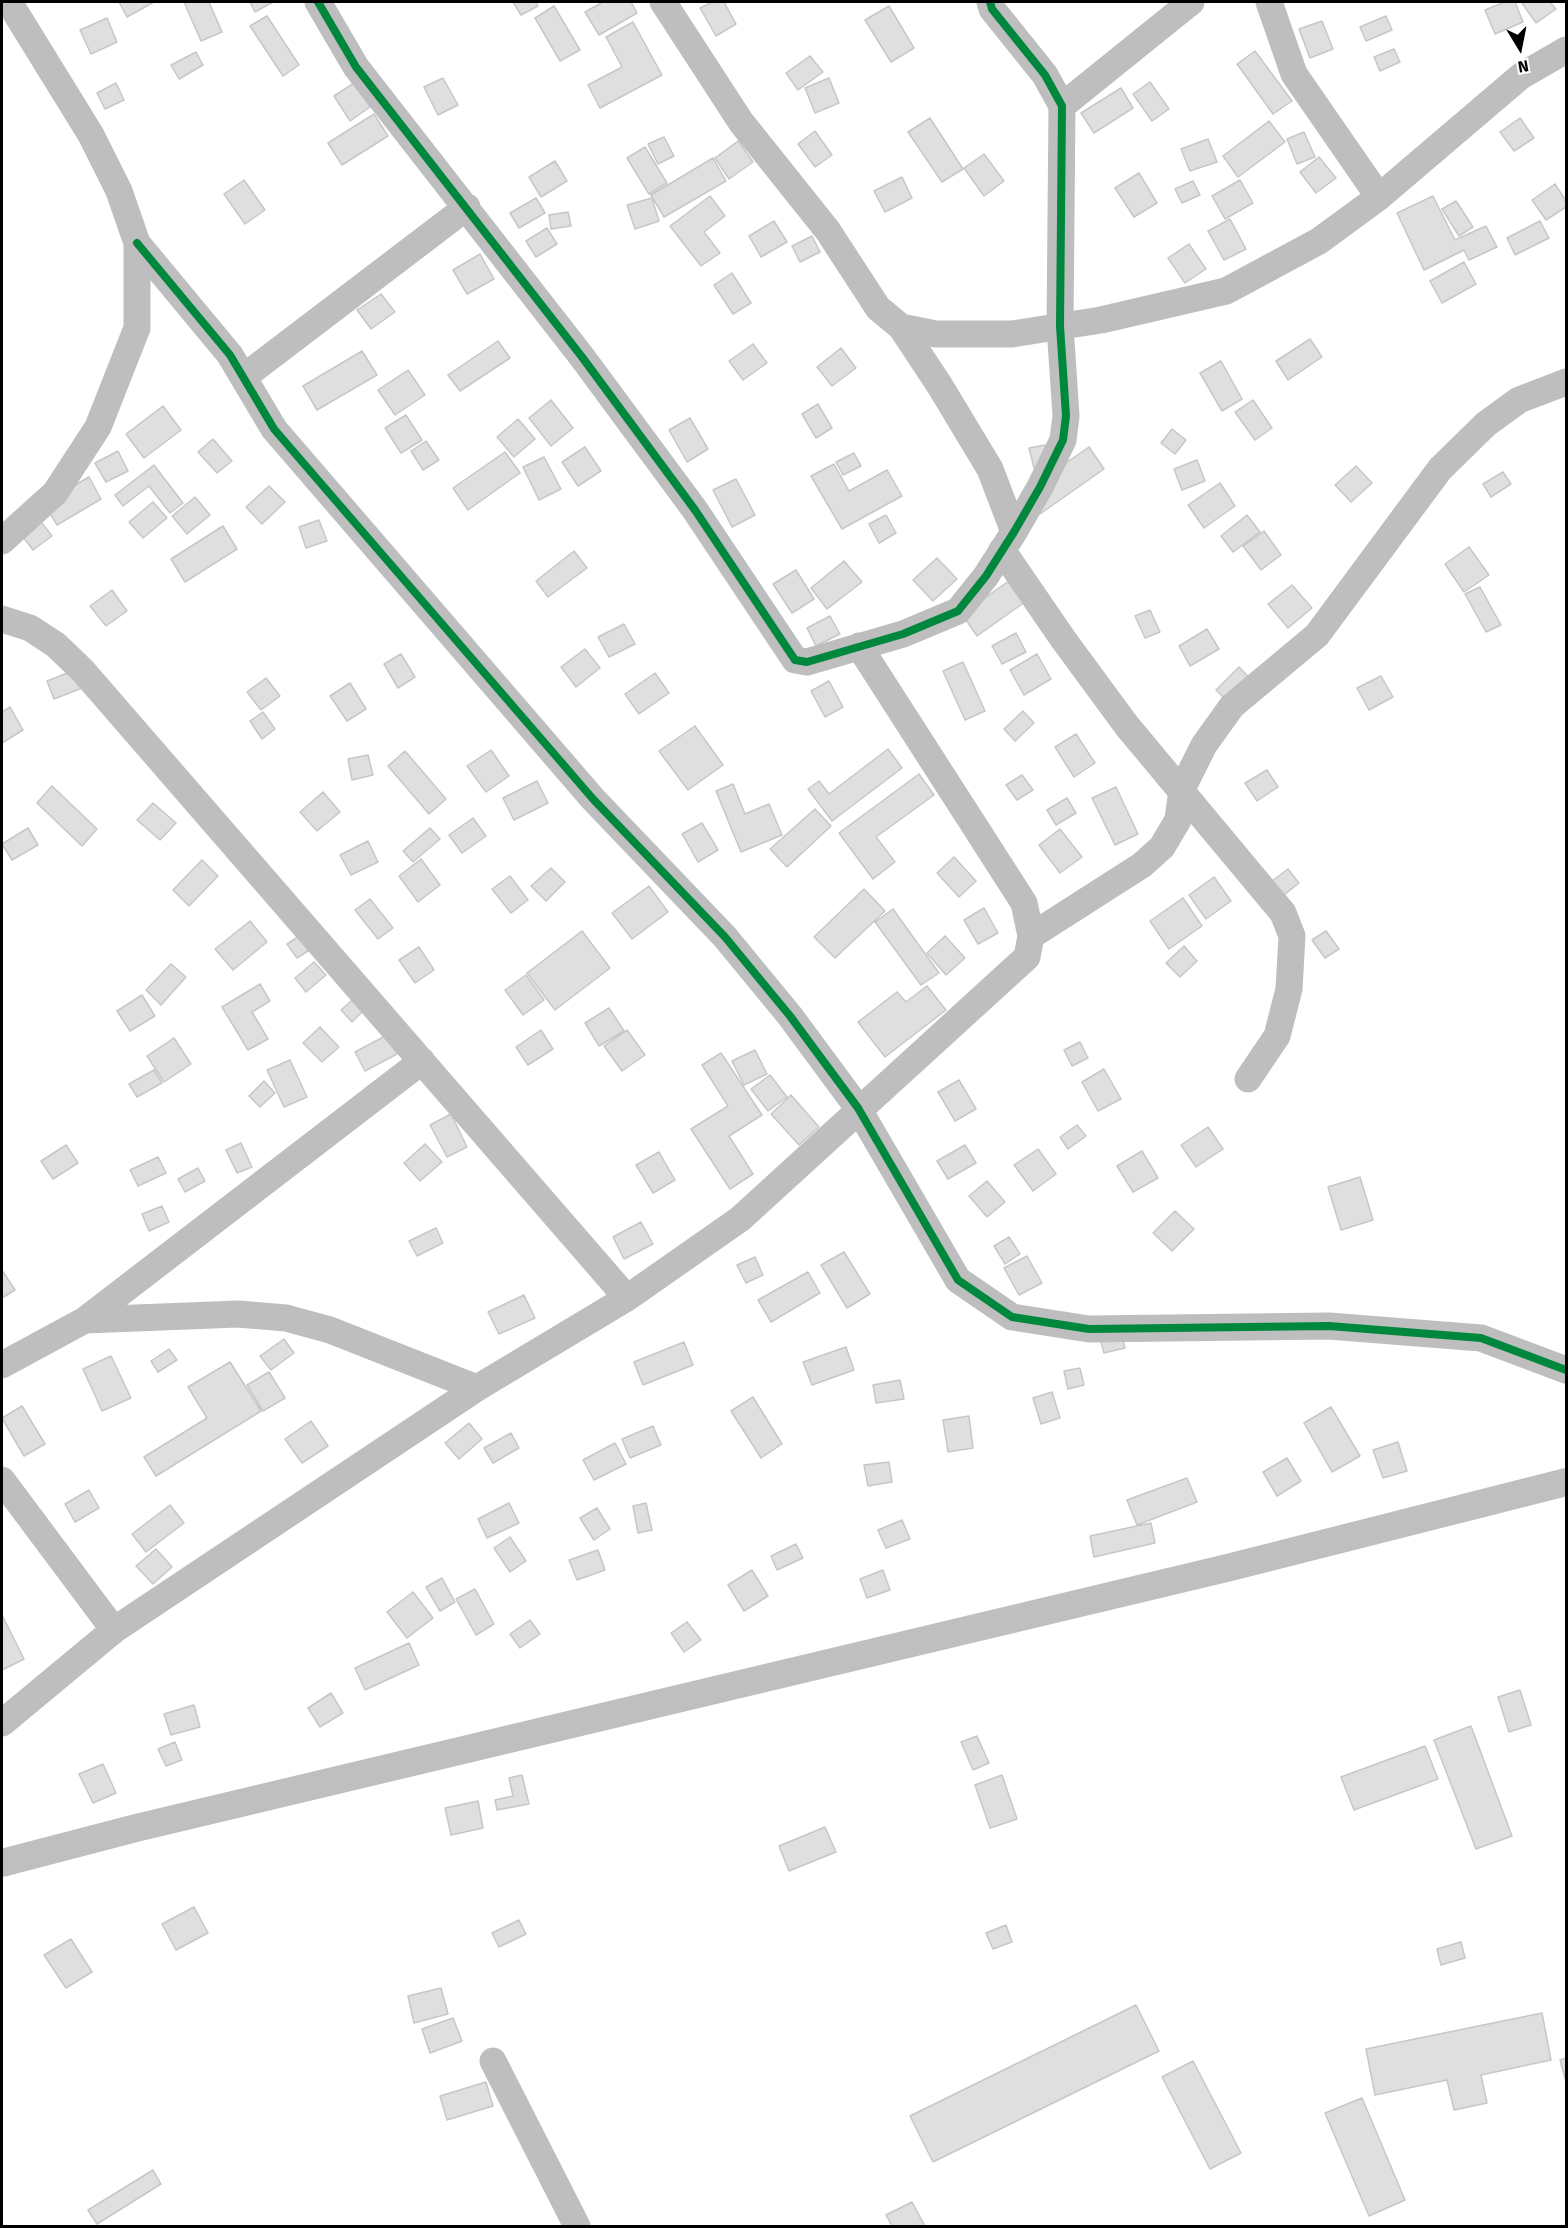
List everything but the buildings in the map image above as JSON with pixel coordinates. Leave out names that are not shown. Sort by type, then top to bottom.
[{"type":"street","points":[[2,541],[55,493],[98,427],[137,328],[137,243],[119,191],[91,135],[9,2]]},
{"type":"street","points":[[318,2],[356,67],[582,357],[694,510],[795,660],[821,659],[903,634],[958,611],[986,576],[1008,541],[1040,487],[1063,440],[1066,416],[1060,326],[1062,106],[1045,75],[992,9],[990,2]]},
{"type":"street","points":[[663,2],[741,122],[828,231],[878,308],[901,327],[940,386],[990,469],[1008,541],[1063,639],[1127,726],[1182,789],[1283,914],[1292,936],[1289,988],[1277,1036],[1248,1079]]},
{"type":"street","points":[[1062,106],[1191,2]]},
{"type":"street","points":[[1269,2],[1294,74],[1379,197]]},
{"type":"street","points":[[901,327],[936,334],[1001,334],[1101,320],[1226,291],[1319,241],[1379,197],[1521,76],[1566,50]]},
{"type":"street","points":[[245,376],[467,207]]},
{"type":"street","points":[[137,243],[245,376],[257,403],[274,429],[593,799],[725,937],[790,1016],[858,1108],[958,1280],[1012,1317],[1089,1329],[1329,1326],[1481,1338],[1566,1370]]},
{"type":"street","points":[[1031,936],[1142,866],[1162,847],[1178,820],[1182,789],[1204,745],[1232,706],[1317,635],[1440,469],[1486,424],[1519,400],[1566,382]]},
{"type":"street","points":[[2,619],[30,628],[56,645],[83,671],[627,1298]]},
{"type":"street","points":[[2,1723],[114,1630],[477,1388],[627,1298],[740,1219],[858,1108],[1027,957],[1031,936],[1024,903],[858,646]]},
{"type":"street","points":[[2,1365],[85,1320],[423,1061]]},
{"type":"street","points":[[85,1320],[238,1314],[286,1318],[330,1330],[477,1388]]},
{"type":"street","points":[[2,1480],[114,1630]]},
{"type":"street","points":[[493,2061],[577,2226]]},
{"type":"waterway","points":[[2,1863],[136,1828],[1227,1568],[1566,1482]]},
{"type":"cycle path","points":[[318,2],[356,67],[582,357],[695,510],[795,660],[807,662],[903,634],[958,611],[986,576],[1014,532],[1063,440],[1066,416],[1060,326],[1062,106],[1045,75],[992,9],[990,2]]},
{"type":"cycle path","points":[[137,243],[230,355],[274,429],[593,799],[725,937],[790,1016],[858,1108],[958,1280],[1012,1317],[1089,1329],[1329,1326],[1481,1338],[1566,1370]]}]
